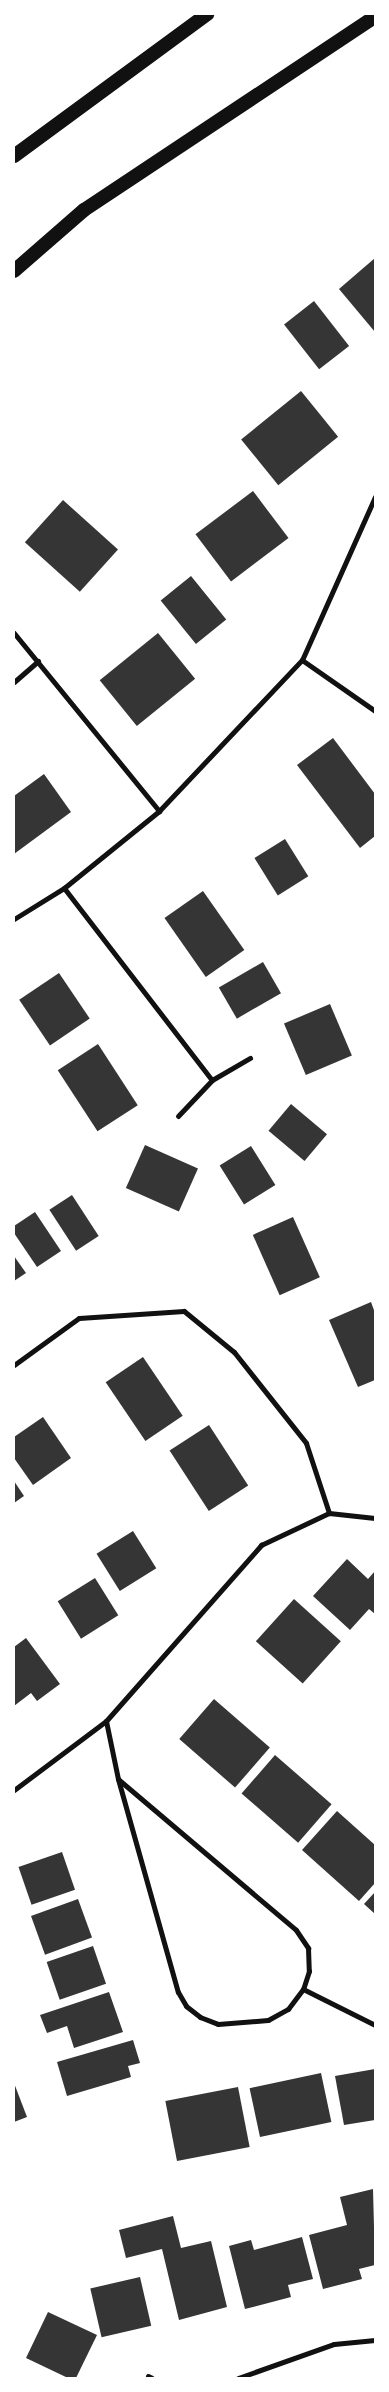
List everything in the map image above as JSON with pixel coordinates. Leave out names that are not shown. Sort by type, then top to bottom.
[{"type":"highway","points":[[14,156],[208,14]]},
{"type":"highway","points":[[14,271],[84,210],[375,17]]},
{"type":"street","points":[[14,919],[64,888],[159,811],[302,660],[375,496]]},
{"type":"street","points":[[14,633],[159,811]]},
{"type":"street","points":[[302,660],[375,710]]},
{"type":"street","points":[[14,682],[38,661]]},
{"type":"street","points":[[64,888],[212,1080]]},
{"type":"street","points":[[178,1116],[212,1080],[250,1058]]},
{"type":"street","points":[[14,1365],[79,1318],[184,1311],[234,1352],[306,1443],[329,1513]]},
{"type":"street","points":[[14,1790],[106,1721],[261,1546],[329,1513],[375,1518]]},
{"type":"street","points":[[106,1721],[118,1779],[178,1992],[186,2006],[200,2017],[218,2024],[268,2020],[288,2009],[303,1989],[309,1971],[308,1948],[296,1930],[118,1779]]},
{"type":"street","points":[[303,1989],[375,2025]]},
{"type":"street","points":[[238,2378],[334,2344],[375,2340]]},
{"type":"building","points":[[375,258],[375,332],[339,289]]},
{"type":"building","points":[[314,301],[349,346],[319,369],[284,324]]},
{"type":"building","points":[[301,391],[338,437],[278,485],[241,439]]},
{"type":"building","points":[[253,491],[289,538],[231,581],[195,534]]},
{"type":"building","points":[[63,500],[118,550],[80,592],[25,542]]},
{"type":"building","points":[[191,576],[226,620],[196,644],[161,601]]},
{"type":"building","points":[[158,633],[195,679],[137,726],[100,680]]},
{"type":"building","points":[[333,738],[375,794],[375,836],[360,848],[297,765]]},
{"type":"building","points":[[44,774],[71,812],[14,854],[14,796]]},
{"type":"building","points":[[285,839],[308,876],[278,895],[254,858]]},
{"type":"building","points":[[203,891],[244,950],[206,977],[164,918]]},
{"type":"building","points":[[263,962],[281,993],[237,1019],[219,988]]},
{"type":"building","points":[[59,973],[90,1019],[50,1045],[19,1000]]},
{"type":"building","points":[[330,1004],[352,1056],[306,1075],[284,1024]]},
{"type":"building","points":[[98,1044],[138,1105],[98,1131],[58,1070]]},
{"type":"building","points":[[291,1104],[327,1134],[305,1161],[269,1131]]},
{"type":"building","points":[[145,1145],[198,1169],[179,1212],[126,1188]]},
{"type":"building","points":[[251,1146],[275,1185],[244,1205],[220,1166]]},
{"type":"building","points":[[72,1195],[99,1236],[76,1251],[49,1210]]},
{"type":"building","points":[[35,1212],[61,1251],[37,1267],[14,1233],[14,1226]]},
{"type":"building","points":[[293,1217],[320,1277],[280,1295],[253,1235]]},
{"type":"building","points":[[14,1256],[26,1273],[14,1281]]},
{"type":"building","points":[[371,1302],[375,1313],[375,1380],[358,1387],[329,1320]]},
{"type":"building","points":[[143,1357],[183,1416],[145,1441],[106,1382]]},
{"type":"building","points":[[43,1417],[71,1458],[33,1485],[14,1458],[14,1437]]},
{"type":"building","points":[[209,1425],[248,1485],[209,1511],[170,1451]]},
{"type":"building","points":[[14,1481],[24,1496],[14,1503]]},
{"type":"building","points":[[133,1531],[156,1568],[120,1591],[97,1554]]},
{"type":"building","points":[[347,1559],[368,1579],[375,1571],[375,1614],[369,1609],[350,1630],[313,1596]]},
{"type":"building","points":[[95,1578],[118,1615],[81,1639],[58,1601]]},
{"type":"building","points":[[294,1599],[341,1641],[303,1684],[256,1641]]},
{"type":"building","points":[[26,1638],[60,1684],[37,1701],[31,1693],[14,1706],[14,1647]]},
{"type":"building","points":[[214,1699],[270,1748],[235,1788],[179,1739]]},
{"type":"building","points":[[275,1755],[332,1804],[298,1843],[242,1793]]},
{"type":"building","points":[[337,1811],[375,1845],[375,1883],[359,1901],[302,1850]]},
{"type":"building","points":[[62,1852],[75,1890],[32,1905],[19,1867]]},
{"type":"building","points":[[375,1892],[375,1914],[364,1904]]},
{"type":"building","points":[[78,1899],[92,1938],[45,1955],[31,1916]]},
{"type":"building","points":[[93,1946],[106,1984],[60,2000],[47,1962]]},
{"type":"building","points":[[109,1992],[123,2032],[74,2048],[67,2026],[47,2033],[40,2015]]},
{"type":"building","points":[[133,2040],[140,2063],[128,2066],[131,2077],[67,2096],[57,2062]]},
{"type":"building","points":[[375,2069],[375,2120],[344,2125],[335,2076]]},
{"type":"building","points":[[321,2073],[331,2122],[260,2137],[250,2088]]},
{"type":"building","points":[[14,2083],[27,2117],[14,2122]]},
{"type":"building","points":[[238,2087],[250,2147],[177,2161],[165,2101]]},
{"type":"building","points":[[373,2189],[375,2265],[359,2269],[362,2279],[323,2289],[309,2235],[347,2225],[340,2197]]},
{"type":"building","points":[[173,2216],[181,2248],[211,2241],[227,2307],[179,2320],[162,2249],[126,2258],[119,2230]]},
{"type":"building","points":[[302,2237],[313,2279],[288,2285],[291,2297],[245,2309],[229,2246],[251,2240],[254,2250]]},
{"type":"building","points":[[140,2277],[151,2326],[102,2337],[90,2288]]},
{"type":"building","points":[[48,2312],[97,2335],[76,2378],[68,2378],[26,2358]]}]
